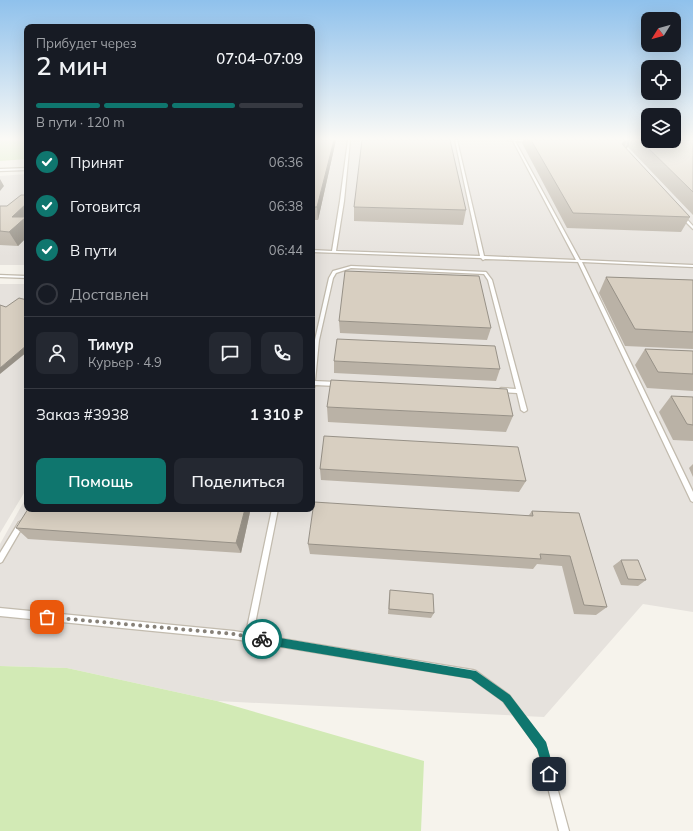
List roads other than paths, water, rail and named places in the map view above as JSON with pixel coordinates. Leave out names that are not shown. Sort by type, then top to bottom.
[{"type":"lane","points":[[334,252],[345,179]]},
{"type":"lane","points":[[465,179],[483,259]]},
{"type":"lane","points":[[534,179],[579,261],[693,500]]},
{"type":"lane","points":[[678,211],[693,228]]},
{"type":"lane","points":[[315,251],[483,259],[693,266]]},
{"type":"lane","points":[[315,358],[317,340],[331,278],[334,272],[351,267],[485,273],[488,276],[524,410]]},
{"type":"lane","points":[[0,276],[24,277]]},
{"type":"lane","points":[[315,385],[342,384]]},
{"type":"lane","points":[[495,390],[518,391]]},
{"type":"lane","points":[[249,637],[275,512]]},
{"type":"lane","points":[[0,560],[26,515]]},
{"type":"lane","points":[[0,612],[249,637],[473,674],[506,698],[542,746],[564,831]]}]
